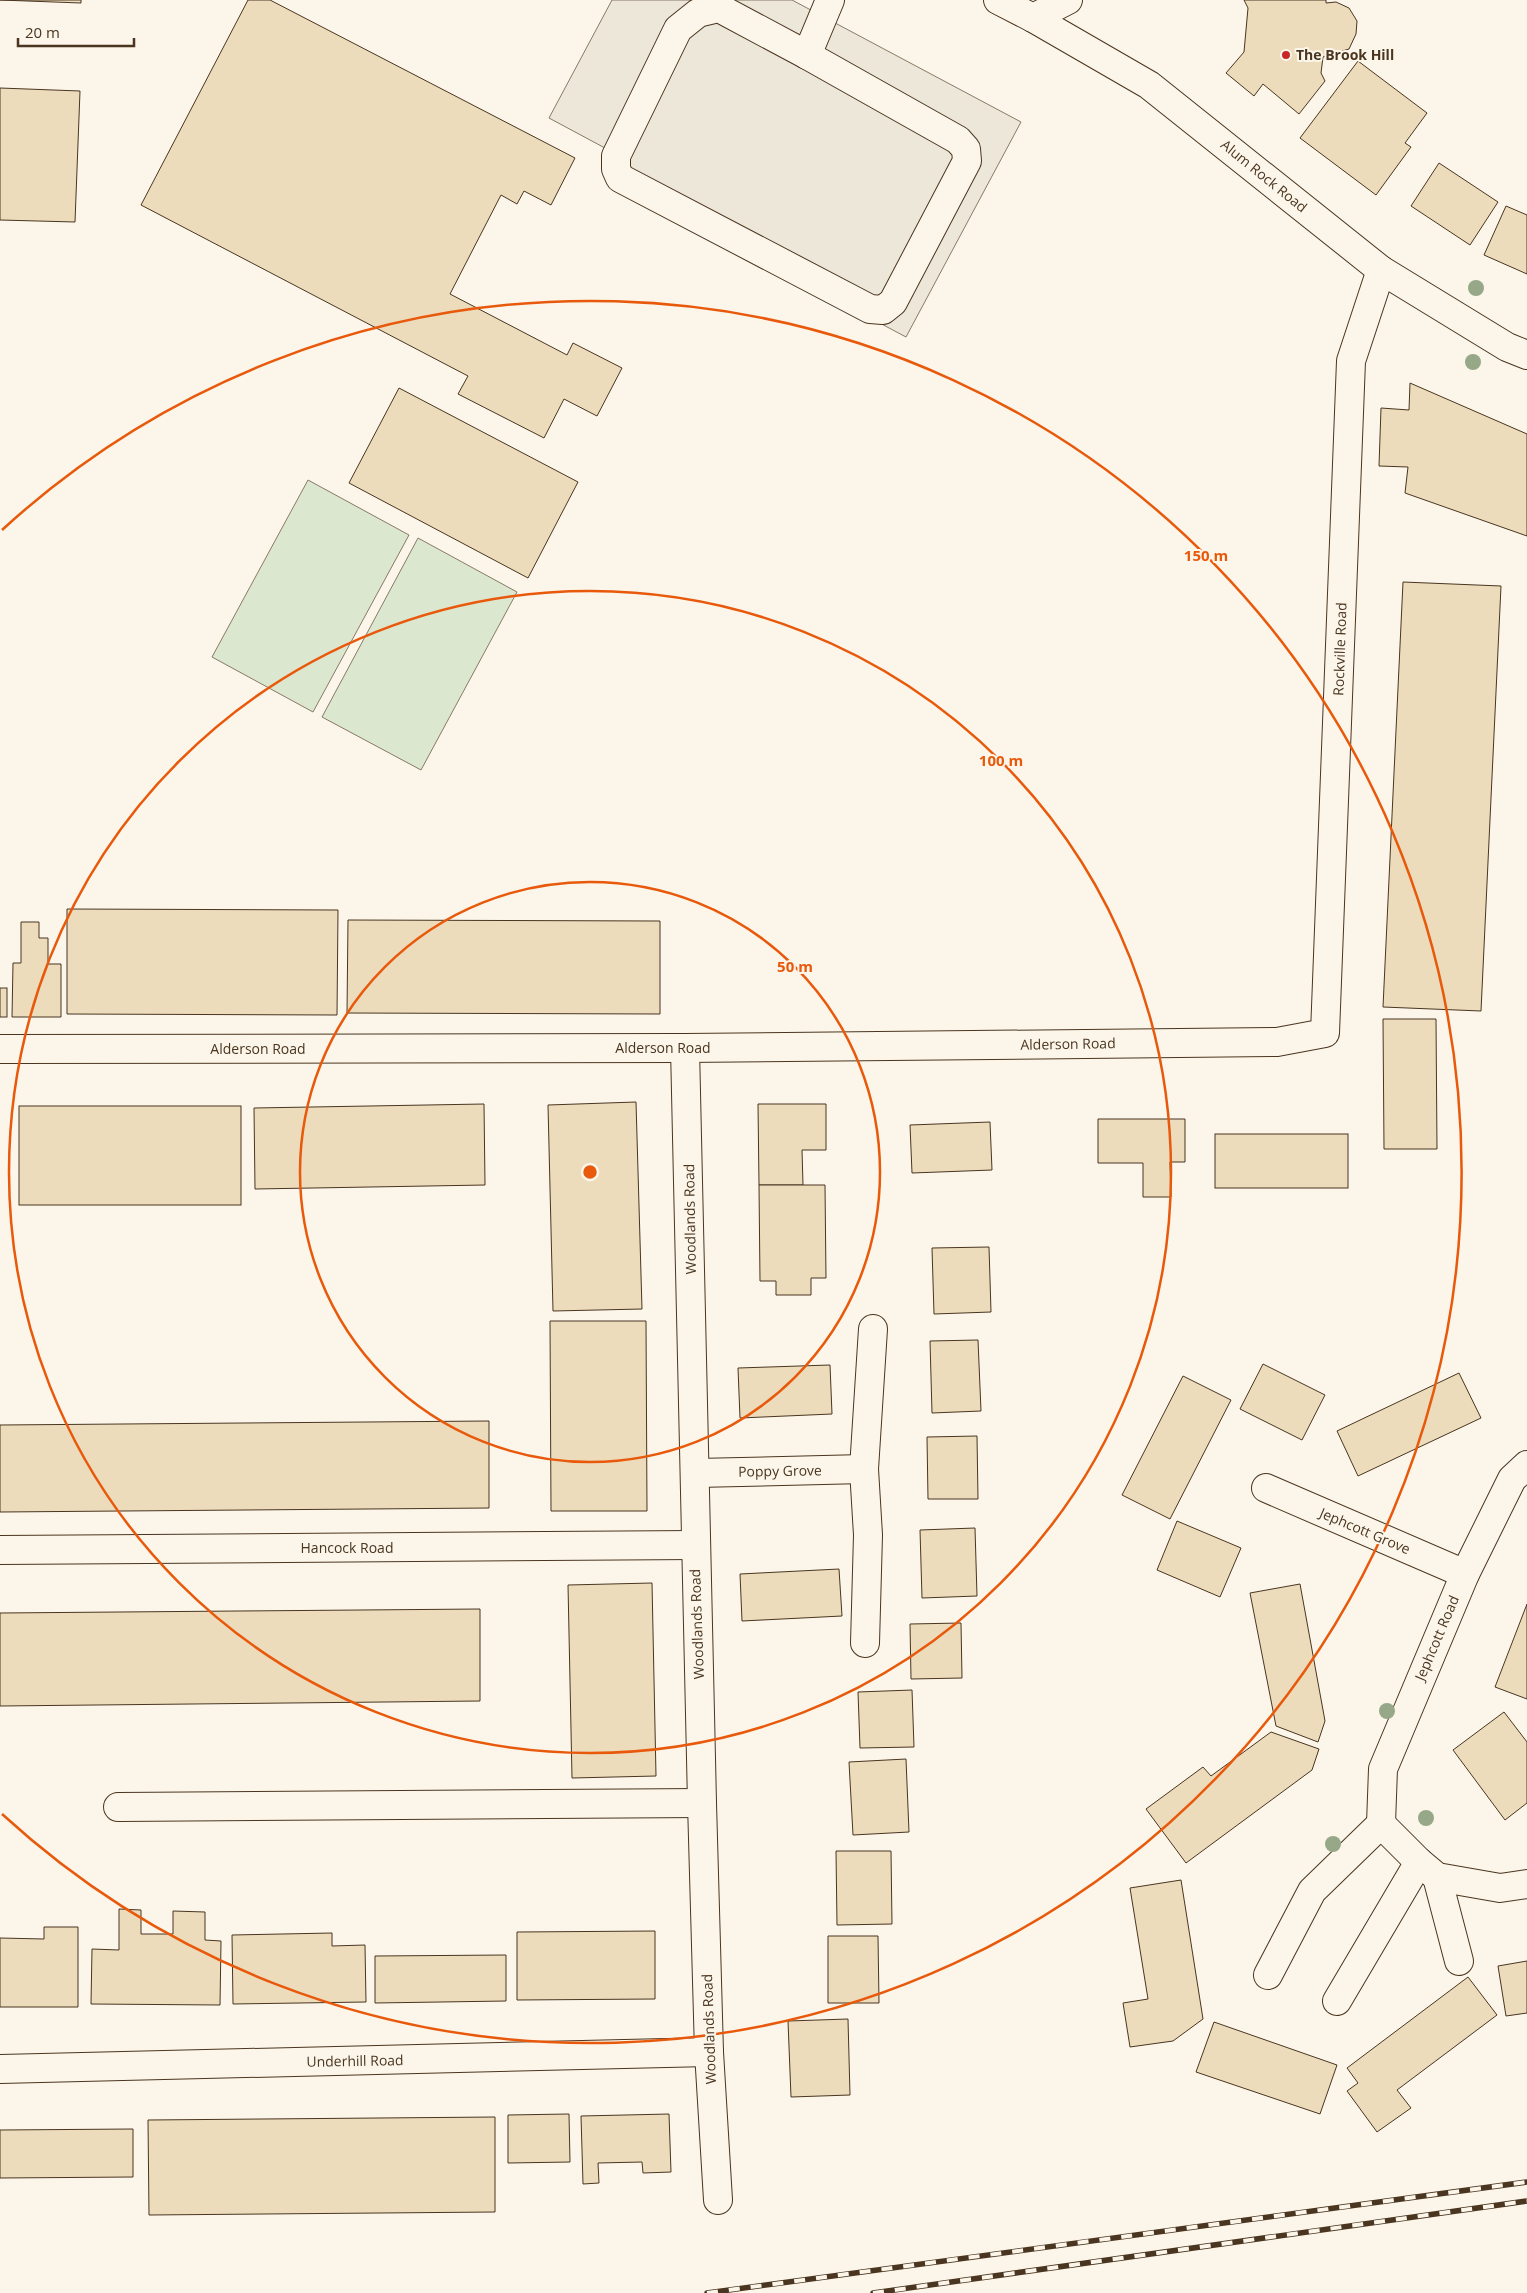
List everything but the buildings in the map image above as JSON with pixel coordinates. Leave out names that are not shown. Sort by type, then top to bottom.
[{"type":"street","points":[[807,55],[830,0]]},
{"type":"street","name":"Alum Rock Road","points":[[998,0],[1149,85],[1381,270],[1507,347],[1527,355]]},
{"type":"street","points":[[1033,18],[1068,0]]},
{"type":"street","points":[[719,8],[807,55],[958,140],[966,149],[967,161],[893,302],[884,310],[870,309],[620,178],[616,169],[616,156],[678,29],[698,13],[719,8]]},
{"type":"street","name":"Rockville Road","points":[[1325,1033],[1351,361],[1381,270]]},
{"type":"street","name":"Alderson Road","points":[[0,1049],[686,1048],[1277,1042],[1325,1033]]},
{"type":"street","name":"Woodlands Road","points":[[686,1048],[696,1473],[695,1545],[702,1803],[709,2052],[718,2200]]},
{"type":"street","points":[[865,1643],[868,1535],[864,1469],[873,1329]]},
{"type":"street","name":"Jephcott Road","points":[[1381,1824],[1383,1769],[1464,1574],[1512,1479],[1527,1465]]},
{"type":"street","name":"Poppy Grove","points":[[696,1473],[864,1469]]},
{"type":"street","name":"Jephcott Grove","points":[[1266,1488],[1464,1574]]},
{"type":"street","name":"Hancock Road","points":[[0,1550],[695,1545]]},
{"type":"street","points":[[118,1807],[702,1803]]},
{"type":"street","points":[[1268,1975],[1312,1891],[1381,1824],[1428,1870],[1459,1961]]},
{"type":"street","points":[[1428,1870],[1500,1888],[1527,1884]]},
{"type":"street","points":[[1337,2001],[1428,1870]]},
{"type":"street","name":"Underhill Road","points":[[0,2069],[709,2052]]},
{"type":"green space","points":[[308,480],[409,535],[313,712],[212,657]]},
{"type":"green space","points":[[418,538],[517,592],[421,770],[322,717]]},
{"type":"shaded area","points":[[612,0],[792,0],[1021,122],[906,337],[607,178],[618,155],[549,118]]},
{"type":"railway","points":[[707,2293],[1527,2182]]},
{"type":"railway","points":[[873,2293],[1527,2201]]},
{"type":"place","name":"The Brook Hill","points":[[1286,55]]}]
